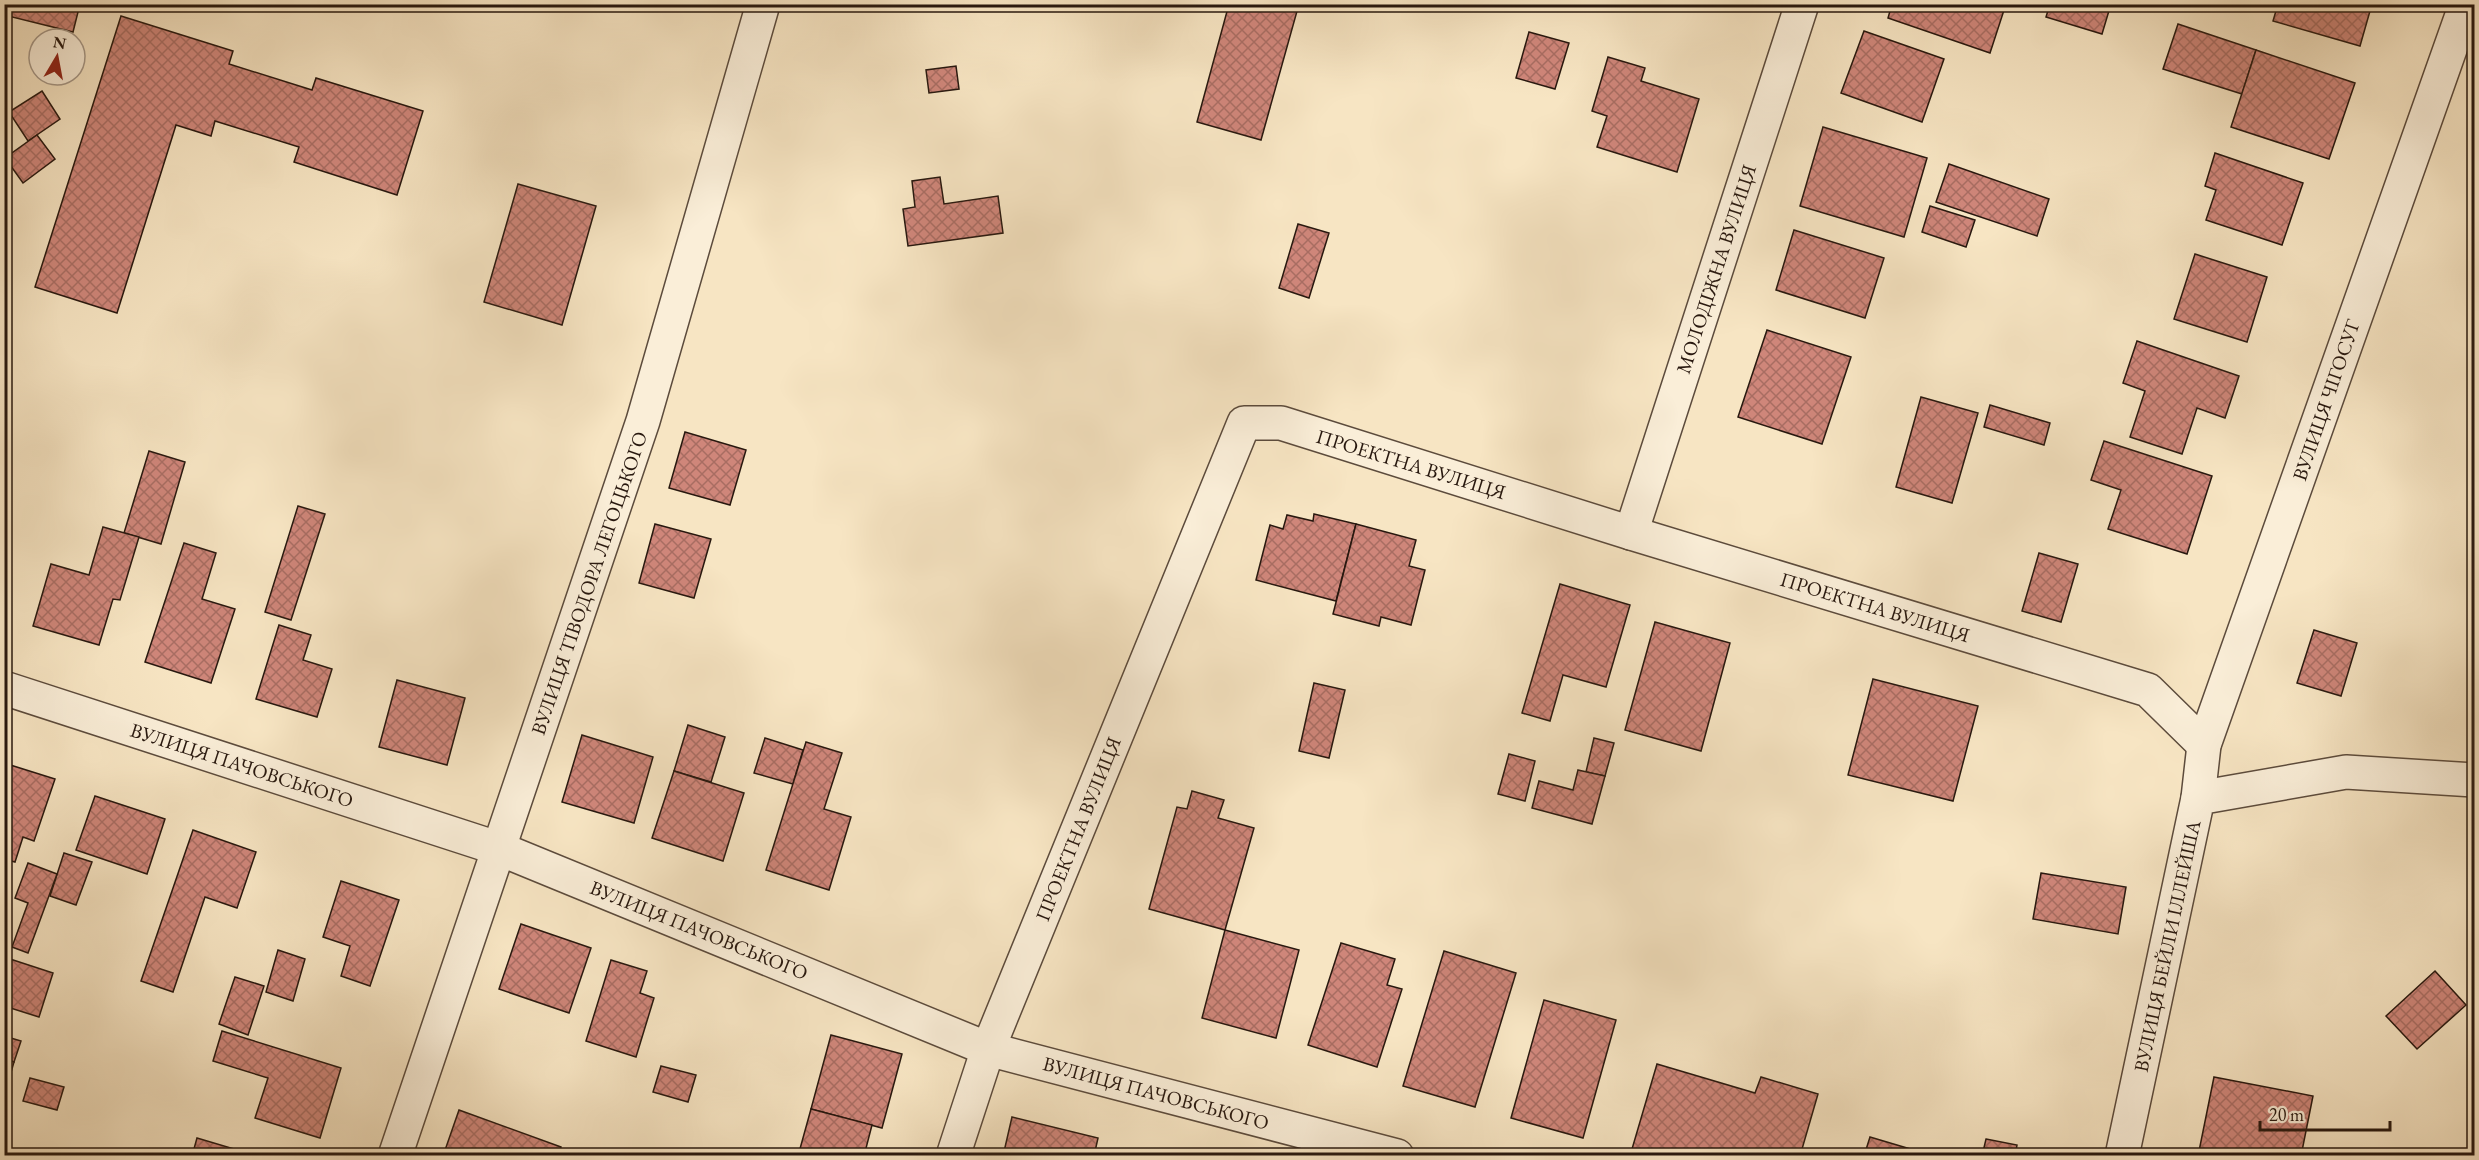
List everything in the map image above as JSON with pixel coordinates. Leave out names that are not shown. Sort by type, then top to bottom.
[{"type":"street","name":"ВУЛИЦЯ ТІВОДОРА ЛЕГОЦЬКОГО","points":[[396,1155],[643,421],[763,4]]},
{"type":"street","name":"МОЛОДІЖНА ВУЛИЦЯ","points":[[1630,533],[1802,4]]},
{"type":"street","name":"ВУЛИЦЯ ЧІГОСУГ","points":[[2198,798],[2204,745],[2466,4]]},
{"type":"street","name":"ПРОЕКТНА ВУЛИЦЯ","points":[[988,1049],[1244,423],[1281,423],[1630,533],[2148,690],[2204,745]]},
{"type":"street","name":"ВУЛИЦЯ ПАЧОВСЬКОГО","points":[[4,688],[500,849],[988,1049],[1396,1155]]},
{"type":"street","name":"ВУЛИЦЯ БЕЙЛИ ІЛЛЕЙША","points":[[2122,1155],[2198,798],[2346,772],[2475,780]]},
{"type":"street","points":[[953,1155],[988,1049]]},
{"type":"building","points":[[4,4],[80,4],[74,27],[53,27],[4,15]]},
{"type":"building","points":[[1229,4],[1299,4],[1261,140],[1197,122]]},
{"type":"building","points":[[1892,4],[2006,4],[1990,53],[1888,18]]},
{"type":"building","points":[[2050,4],[2111,4],[2102,34],[2046,17]]},
{"type":"building","points":[[2278,4],[2372,4],[2360,46],[2273,21]]},
{"type":"building","points":[[121,16],[233,51],[229,64],[312,90],[316,78],[423,111],[397,195],[294,162],[299,147],[215,121],[211,136],[176,125],[117,313],[35,287]]},
{"type":"building","points":[[2178,24],[2256,50],[2242,94],[2163,69]]},
{"type":"building","points":[[1864,31],[1944,59],[1922,122],[1841,93]]},
{"type":"building","points":[[1529,32],[1569,43],[1555,89],[1516,78]]},
{"type":"building","points":[[2256,50],[2355,83],[2329,159],[2231,127]]},
{"type":"building","points":[[1608,57],[1645,68],[1641,81],[1699,99],[1677,172],[1597,147],[1607,116],[1592,111]]},
{"type":"building","points":[[956,66],[959,89],[929,93],[926,70]]},
{"type":"building","points":[[42,91],[60,119],[28,141],[9,112]]},
{"type":"building","points":[[1823,127],[1927,158],[1904,237],[1800,206]]},
{"type":"building","points":[[37,135],[55,159],[23,183],[5,158]]},
{"type":"building","points":[[2215,153],[2303,183],[2282,245],[2206,220],[2216,190],[2205,186]]},
{"type":"building","points":[[1949,164],[2049,199],[2037,236],[1936,202]]},
{"type":"building","points":[[940,177],[944,204],[998,196],[1003,233],[908,246],[903,209],[915,207],[912,181]]},
{"type":"building","points":[[518,184],[596,206],[562,325],[484,302]]},
{"type":"building","points":[[1930,206],[1975,220],[1966,247],[1922,232]]},
{"type":"building","points":[[1298,224],[1329,233],[1309,298],[1279,288]]},
{"type":"building","points":[[1794,230],[1884,258],[1865,318],[1776,290]]},
{"type":"building","points":[[2195,254],[2267,277],[2247,342],[2174,319]]},
{"type":"building","points":[[1767,330],[1851,357],[1822,444],[1738,417]]},
{"type":"building","points":[[2137,341],[2239,376],[2225,418],[2197,408],[2182,454],[2130,437],[2145,391],[2123,383]]},
{"type":"building","points":[[1921,397],[1978,413],[1952,503],[1896,487]]},
{"type":"building","points":[[1990,405],[2050,423],[2044,445],[1984,427]]},
{"type":"building","points":[[685,432],[746,450],[730,505],[669,488]]},
{"type":"building","points":[[2104,441],[2212,476],[2187,554],[2108,529],[2121,490],[2091,480]]},
{"type":"building","points":[[149,451],[185,462],[161,544],[124,533]]},
{"type":"building","points":[[298,506],[325,514],[291,620],[265,612]]},
{"type":"building","points":[[1314,514],[1356,524],[1336,601],[1256,580],[1270,525],[1283,529],[1287,515],[1313,521]]},
{"type":"building","points":[[655,524],[711,539],[694,598],[639,583]]},
{"type":"building","points":[[1356,524],[1416,540],[1409,566],[1425,570],[1411,625],[1381,617],[1379,626],[1333,614]]},
{"type":"building","points":[[103,527],[139,537],[120,600],[113,599],[99,645],[33,626],[51,564],[89,575]]},
{"type":"building","points":[[184,543],[216,553],[202,599],[235,609],[211,683],[145,662]]},
{"type":"building","points":[[2039,553],[2078,564],[2061,622],[2022,611]]},
{"type":"building","points":[[1560,584],[1630,605],[1606,687],[1563,675],[1550,721],[1522,713]]},
{"type":"building","points":[[1655,622],[1730,643],[1701,751],[1625,730]]},
{"type":"building","points":[[279,625],[311,635],[303,660],[332,669],[317,717],[256,699]]},
{"type":"building","points":[[2314,630],[2357,643],[2341,696],[2297,683]]},
{"type":"building","points":[[1873,679],[1978,706],[1953,801],[1848,775]]},
{"type":"building","points":[[397,680],[465,698],[447,765],[379,747]]},
{"type":"building","points":[[1314,683],[1345,690],[1329,758],[1299,751]]},
{"type":"building","points":[[688,725],[725,737],[711,782],[674,771]]},
{"type":"building","points":[[582,735],[653,757],[634,823],[562,802]]},
{"type":"building","points":[[765,738],[803,750],[793,784],[754,773]]},
{"type":"building","points":[[1594,738],[1614,743],[1605,776],[1586,772]]},
{"type":"building","points":[[806,742],[842,753],[824,809],[851,817],[829,890],[766,870]]},
{"type":"building","points":[[1509,754],[1535,761],[1525,801],[1498,794]]},
{"type":"building","points":[[4,763],[55,779],[34,841],[23,837],[15,862],[4,859]]},
{"type":"building","points":[[1578,770],[1605,776],[1592,824],[1532,808],[1539,781],[1573,790]]},
{"type":"building","points":[[674,771],[744,793],[723,861],[652,838]]},
{"type":"building","points":[[1192,791],[1224,800],[1218,818],[1254,828],[1225,930],[1149,909],[1177,807],[1187,809]]},
{"type":"building","points":[[95,796],[165,819],[147,874],[76,850]]},
{"type":"building","points":[[193,830],[256,852],[237,908],[205,897],[173,992],[141,981]]},
{"type":"building","points":[[64,853],[92,862],[76,905],[50,896]]},
{"type":"building","points":[[28,863],[57,874],[28,953],[12,947],[28,903],[15,898]]},
{"type":"building","points":[[2041,873],[2126,887],[2118,934],[2033,919]]},
{"type":"building","points":[[341,881],[399,900],[370,986],[341,976],[350,946],[323,937]]},
{"type":"building","points":[[521,924],[591,948],[569,1013],[499,989]]},
{"type":"building","points":[[1225,930],[1299,950],[1276,1038],[1202,1018]]},
{"type":"building","points":[[1341,943],[1395,959],[1387,985],[1402,989],[1377,1067],[1308,1045]]},
{"type":"building","points":[[278,950],[305,959],[293,1001],[266,992]]},
{"type":"building","points":[[1444,951],[1516,973],[1475,1107],[1403,1086]]},
{"type":"building","points":[[4,957],[53,973],[39,1017],[4,1006]]},
{"type":"building","points":[[611,960],[647,971],[640,993],[654,998],[636,1057],[586,1041]]},
{"type":"building","points":[[2435,971],[2466,1005],[2417,1049],[2386,1016]]},
{"type":"building","points":[[235,977],[264,986],[248,1035],[219,1024]]},
{"type":"building","points":[[1544,1000],[1616,1020],[1583,1138],[1511,1118]]},
{"type":"building","points":[[222,1031],[341,1068],[320,1138],[255,1118],[268,1078],[213,1061]]},
{"type":"building","points":[[831,1035],[902,1054],[882,1128],[811,1109]]},
{"type":"building","points":[[4,1036],[21,1041],[14,1062],[4,1059]]},
{"type":"building","points":[[4,1059],[14,1062],[5,1093],[4,1093]]},
{"type":"building","points":[[1657,1064],[1755,1093],[1761,1077],[1818,1094],[1800,1156],[1652,1156],[1632,1149]]},
{"type":"building","points":[[661,1066],[696,1075],[688,1102],[653,1092]]},
{"type":"building","points":[[2214,1077],[2313,1096],[2301,1156],[2198,1156]]},
{"type":"building","points":[[30,1078],[64,1087],[57,1110],[23,1101]]},
{"type":"building","points":[[811,1109],[872,1125],[864,1156],[798,1156]]},
{"type":"building","points":[[459,1110],[561,1147],[558,1156],[443,1156]]},
{"type":"building","points":[[1012,1117],[1098,1138],[1094,1156],[1003,1156]]},
{"type":"building","points":[[1870,1137],[1934,1156],[1864,1156]]},
{"type":"building","points":[[197,1138],[258,1156],[192,1156]]},
{"type":"building","points":[[1986,1139],[2017,1145],[2015,1156],[1982,1156]]}]
